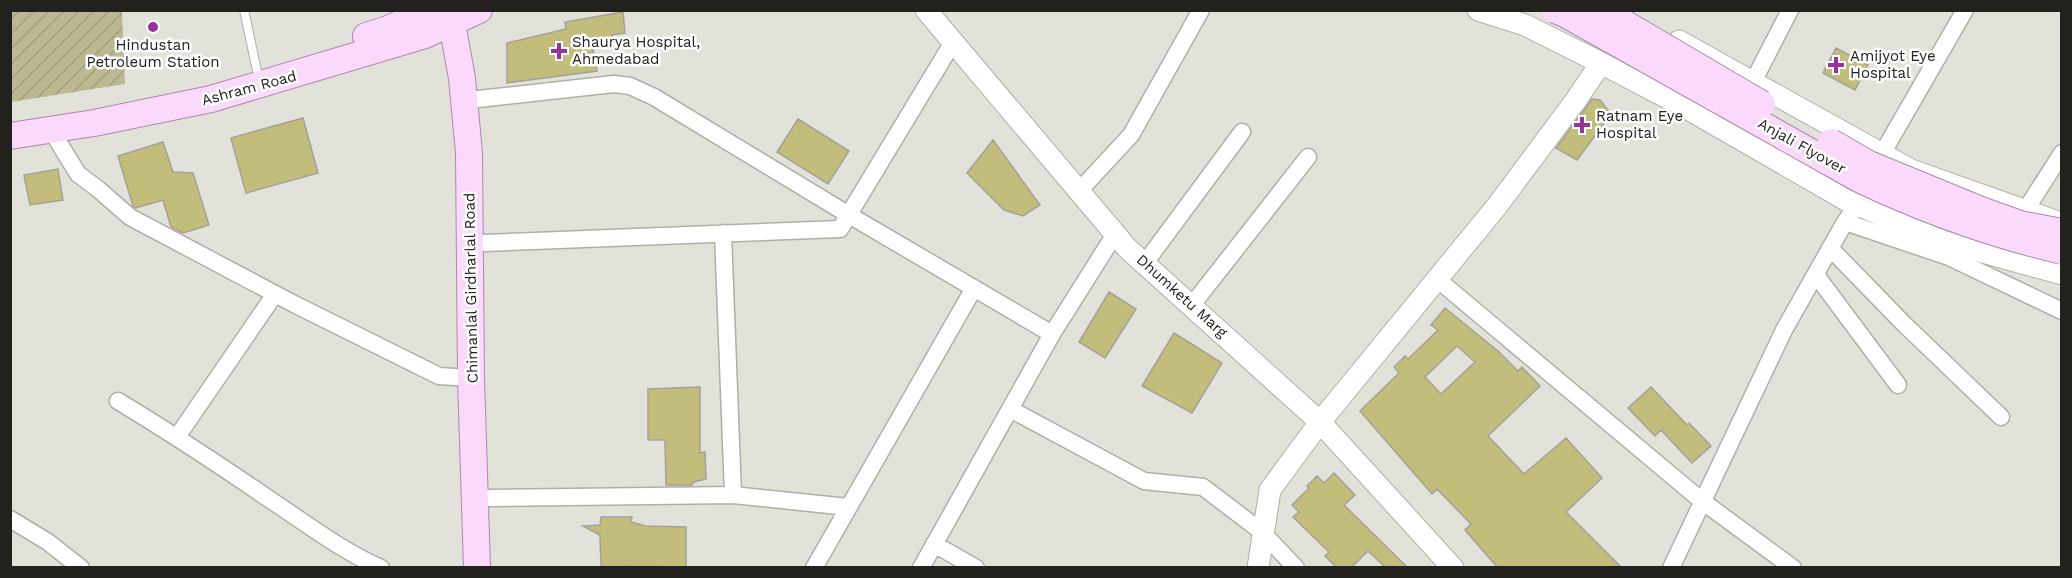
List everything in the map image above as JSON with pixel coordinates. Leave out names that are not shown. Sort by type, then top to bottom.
[{"type":"main road","name":"Anjali Flyover","points":[[1555,10],[1890,194],[1973,227],[2061,251]]},
{"type":"main road","name":"Anjali Flyover","points":[[1598,10],[1869,164],[2020,224],[2061,232]]},
{"type":"main road","name":"Ashram Road","points":[[10,122],[102,106],[258,71],[388,29],[457,13]]},
{"type":"main road","name":"Ashram Road","points":[[10,136],[211,99],[425,35],[457,13]]},
{"type":"main road","name":"Chimanlal Girdharlal Road","points":[[457,13],[478,99],[483,152],[491,567]]},
{"type":"main road","name":"Chimanlal Girdharlal Road","points":[[457,13],[470,153],[471,378],[477,567]]},
{"type":"street","name":"Dhumketu Marg","points":[[926,10],[1127,248],[1320,422],[1453,567]]},
{"type":"street","points":[[1079,191],[1131,135],[1201,10]]},
{"type":"street","points":[[1478,10],[1526,25],[1601,63],[1681,105],[1846,200],[1943,241],[2061,274]]},
{"type":"street","points":[[1623,10],[1911,170],[2048,220],[2061,222]]},
{"type":"street","points":[[1753,82],[1790,10]]},
{"type":"street","points":[[1671,567],[1784,330],[1845,222],[1858,204],[1882,154],[1965,10]]},
{"type":"street","points":[[484,243],[840,229],[953,42]]},
{"type":"street","points":[[1258,567],[1270,490],[1320,422],[1497,206],[1601,63]]},
{"type":"street","points":[[478,99],[614,84],[630,86],[687,116],[849,215],[1052,334]]},
{"type":"street","points":[[51,130],[78,174],[130,217],[275,294],[439,376],[471,378]]},
{"type":"street","points":[[1145,263],[1242,132]]},
{"type":"street","points":[[2025,211],[2061,153]]},
{"type":"street","points":[[1192,305],[1308,157]]},
{"type":"street","points":[[1845,222],[1949,257],[2061,310]]},
{"type":"street","points":[[723,233],[733,495]]},
{"type":"street","points":[[921,567],[1052,334],[1115,234]]},
{"type":"street","points":[[1830,248],[1904,324],[2001,417]]},
{"type":"street","points":[[1816,275],[1898,385]]},
{"type":"street","points":[[1437,279],[1702,501],[1793,567]]},
{"type":"street","points":[[814,567],[974,288]]},
{"type":"street","points":[[177,436],[275,294]]},
{"type":"street","points":[[118,401],[177,436],[322,535],[367,562],[381,567]]},
{"type":"street","points":[[1010,409],[1144,481],[1203,486],[1262,532],[1296,567]]},
{"type":"street","points":[[489,498],[733,495],[848,507]]},
{"type":"street","points":[[10,519],[48,542],[81,567]]},
{"type":"street","points":[[934,544],[976,567]]},
{"type":"lane","points":[[244,10],[258,71]]},
{"type":"shaded area","points":[[11,10],[122,11],[125,84],[11,102]]},
{"type":"building","points":[[623,12],[625,33],[612,35],[613,46],[593,49],[597,71],[507,83],[507,43],[566,29],[565,22]]},
{"type":"building","points":[[1836,48],[1868,65],[1855,90],[1823,73]]},
{"type":"building","points":[[1592,99],[1600,100],[1611,114],[1577,160],[1556,148]]},
{"type":"building","points":[[303,118],[318,173],[246,193],[231,138]]},
{"type":"building","points":[[798,119],[849,151],[828,184],[777,152]]},
{"type":"building","points":[[993,140],[1040,205],[1023,216],[1004,210],[967,173]]},
{"type":"building","points":[[163,142],[173,172],[193,173],[209,225],[183,233],[171,227],[163,200],[136,208],[133,206],[118,156]]},
{"type":"building","points":[[58,169],[63,200],[30,205],[24,175]]},
{"type":"building","points":[[1109,292],[1136,309],[1105,358],[1079,342]]},
{"type":"building","points":[[1445,308],[1498,351],[1518,371],[1522,367],[1540,386],[1488,436],[1524,474],[1566,438],[1602,478],[1566,512],[1621,567],[1497,567],[1465,530],[1471,524],[1437,489],[1432,494],[1360,411],[1399,373],[1394,367],[1405,356],[1408,359],[1438,330],[1431,325]],"holes":[[[1457,346],[1475,362],[1441,394],[1425,377]]]},
{"type":"building","points":[[1174,333],[1222,363],[1192,413],[1142,386]]},
{"type":"building","points":[[700,387],[700,453],[705,452],[706,479],[694,482],[692,485],[666,485],[665,440],[648,440],[648,389]]},
{"type":"building","points":[[1651,387],[1687,425],[1689,423],[1711,446],[1692,463],[1661,430],[1655,436],[1628,408]]},
{"type":"building","points":[[1334,473],[1355,495],[1344,505],[1407,567],[1385,567],[1368,551],[1352,567],[1336,567],[1325,556],[1329,552],[1293,517],[1299,512],[1292,505],[1309,488],[1307,486],[1317,476],[1324,483]]},
{"type":"building","points":[[601,517],[632,517],[631,522],[646,526],[686,527],[686,567],[601,566],[600,535],[583,526],[600,525]]},
{"type":"place","name":"Hindustan Petroleum Station","points":[[153,27]]},
{"type":"place","name":"Shaurya Hospital, Ahmedabad","points":[[559,51]]},
{"type":"place","name":"Amijyot Eye Hospital","points":[[1836,65]]},
{"type":"place","name":"Ratnam Eye Hospital","points":[[1582,125]]}]
